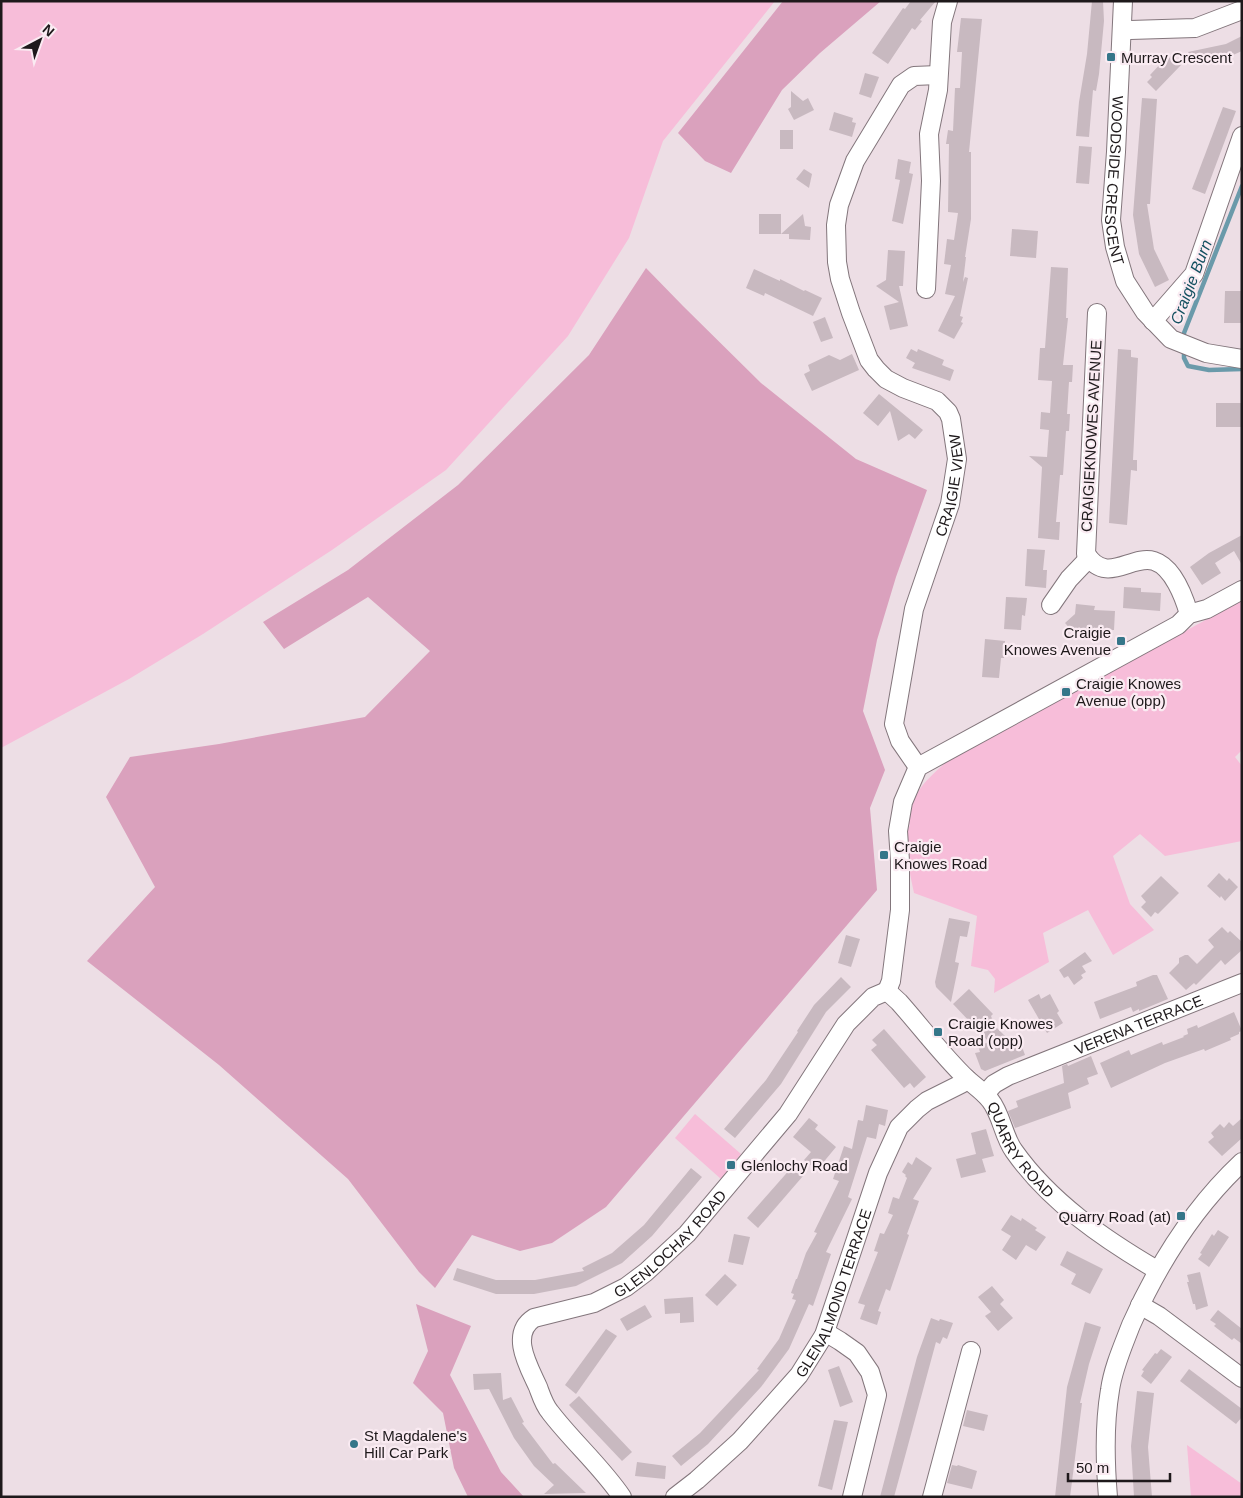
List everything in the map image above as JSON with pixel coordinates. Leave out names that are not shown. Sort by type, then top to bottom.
[{"type":"street","points":[[926,289],[931,181],[930,134],[938,90],[942,22],[948,1]]},
{"type":"street","name":"WOODSIDE CRESCENT","points":[[1123,1],[1111,220],[1115,247],[1125,281],[1153,321],[1171,339],[1188,347],[1213,354],[1242,358]]},
{"type":"street","points":[[1122,28],[1130,30],[1195,28],[1242,10]]},
{"type":"street","name":"CRAIGIE VIEW","points":[[918,767],[900,741],[894,724],[914,610],[950,504],[957,458],[953,429],[948,412],[936,401],[886,379],[869,360],[840,279],[837,262],[836,225],[839,205],[855,161],[901,85],[914,76],[938,75]]},
{"type":"street","points":[[1153,321],[1194,274],[1242,136]]},
{"type":"street","name":"CRAIGIEKNOWES AVENUE","points":[[1089,558],[1086,554],[1086,547],[1097,313]]},
{"type":"street","points":[[1051,605],[1069,579],[1089,558],[1100,566],[1115,569],[1142,560],[1153,560],[1167,570],[1175,582],[1186,602],[1189,614]]},
{"type":"street","points":[[985,1094],[967,1079],[899,1002],[886,991],[891,980],[900,910],[898,831],[903,802],[918,767],[1178,625],[1189,614],[1207,609],[1242,590]]},
{"type":"street","name":"VERENA TERRACE","points":[[985,1094],[994,1084],[1008,1076],[1242,983]]},
{"type":"street","name":"GLENLOCHAY ROAD","points":[[622,1497],[611,1480],[578,1446],[548,1410],[524,1358],[523,1331],[529,1321],[534,1318],[584,1306],[604,1299],[626,1287],[646,1272],[687,1234],[788,1114],[846,1024],[873,997],[886,991]]},
{"type":"street","name":"GLENALMOND TERRACE","points":[[675,1497],[740,1441],[799,1376],[824,1335],[878,1173],[899,1127],[927,1101],[967,1079]]},
{"type":"street","name":"QUARRY ROAD","points":[[985,1094],[991,1101],[1013,1150],[1045,1189],[1073,1213],[1119,1247],[1157,1270]]},
{"type":"street","points":[[1108,1497],[1106,1469],[1110,1390],[1122,1348],[1157,1270],[1194,1214],[1242,1162]]},
{"type":"street","points":[[1140,1305],[1159,1316],[1242,1378]]},
{"type":"street","points":[[824,1335],[830,1335],[857,1353],[870,1372],[877,1395],[852,1497]]},
{"type":"street","points":[[932,1497],[971,1351]]},
{"type":"shaded area","points":[[1,1],[775,1],[663,141],[629,238],[568,336],[446,470],[332,550],[203,634],[129,679],[1,748]]},
{"type":"shaded area","points":[[783,1],[881,1],[820,53],[782,90],[731,173],[705,161],[678,133]]},
{"type":"shaded area","points":[[646,268],[761,383],[856,459],[927,490],[896,577],[877,640],[863,711],[885,770],[870,808],[877,890],[606,1207],[552,1243],[520,1251],[472,1235],[435,1288],[419,1272],[348,1179],[219,1065],[87,961],[155,887],[106,797],[130,757],[219,744],[365,717],[430,651],[368,597],[284,649],[263,622],[348,570],[458,485],[589,355]]},
{"type":"shaded area","points":[[1242,600],[1242,750],[1235,757],[1242,766],[1242,841],[1165,856],[1140,834],[1113,856],[1130,904],[1154,930],[1113,955],[1088,910],[1043,933],[1049,962],[994,993],[995,979],[988,970],[971,966],[977,916],[914,893],[907,858],[906,839],[910,825],[908,823],[910,812],[920,789],[945,763]]},
{"type":"shaded area","points":[[695,1114],[741,1154],[721,1179],[675,1138]]},
{"type":"shaded area","points":[[416,1304],[471,1326],[450,1375],[501,1472],[524,1497],[468,1497],[454,1468],[443,1413],[413,1383],[428,1351]]},
{"type":"shaded area","points":[[1187,1445],[1242,1484],[1242,1497],[1191,1497]]},
{"type":"building","points":[[911,1],[936,1],[920,20],[922,21],[915,30],[912,28],[888,64],[872,53],[903,8],[905,9]]},
{"type":"building","points":[[1092,1],[1103,1],[1104,21],[1099,74],[1096,91],[1093,90],[1089,137],[1076,136]]},
{"type":"building","points":[[961,18],[982,19],[969,152],[971,152],[971,219],[963,282],[965,277],[968,278],[960,316],[963,317],[961,322],[963,323],[954,339],[938,331],[955,296],[945,294],[951,265],[944,264],[947,239],[954,240],[958,213],[948,212],[949,144],[946,144],[948,130],[953,131],[955,88],[960,88],[962,52],[957,52]]},
{"type":"building","points":[[1242,36],[1242,51],[1233,55],[1190,65],[1188,52],[1226,44]]},
{"type":"building","points":[[1171,56],[1181,65],[1156,91],[1147,82],[1152,77],[1150,75],[1165,59],[1167,61]]},
{"type":"building","points":[[865,73],[879,77],[871,98],[859,94]]},
{"type":"building","points":[[791,91],[803,101],[808,98],[814,110],[794,120],[788,109],[791,107]]},
{"type":"building","points":[[1142,98],[1157,99],[1150,204],[1147,204],[1154,249],[1169,280],[1155,287],[1139,254],[1133,215]]},
{"type":"building","points":[[1223,107],[1236,111],[1205,194],[1192,189]]},
{"type":"building","points":[[834,112],[853,118],[852,122],[856,123],[852,137],[829,130]]},
{"type":"building","points":[[780,130],[793,130],[793,149],[780,149]]},
{"type":"building","points":[[1079,146],[1092,147],[1089,184],[1076,183]]},
{"type":"building","points":[[898,159],[911,162],[909,173],[913,174],[903,224],[892,221],[900,180],[895,179]]},
{"type":"building","points":[[804,169],[812,174],[809,188],[796,179]]},
{"type":"building","points":[[759,214],[781,214],[781,234],[759,234]]},
{"type":"building","points":[[803,214],[805,226],[811,227],[810,240],[789,239],[789,234],[781,234]]},
{"type":"building","points":[[1012,229],[1038,231],[1036,258],[1010,256]]},
{"type":"building","points":[[888,250],[905,251],[903,286],[899,286],[908,326],[890,330],[884,306],[899,302],[876,286],[886,280]]},
{"type":"building","points":[[1051,267],[1068,268],[1066,318],[1068,318],[1063,365],[1073,365],[1072,382],[1069,382],[1067,414],[1070,414],[1069,431],[1066,431],[1063,475],[1060,475],[1056,522],[1060,522],[1059,540],[1038,538],[1042,467],[1029,456],[1047,457],[1049,430],[1040,429],[1041,412],[1050,413],[1052,381],[1038,380],[1040,348],[1045,348]]},
{"type":"building","points":[[754,269],[822,298],[813,316],[765,293],[764,296],[746,288]]},
{"type":"building","points":[[1225,291],[1242,291],[1242,323],[1224,323]]},
{"type":"building","points":[[825,317],[833,338],[821,342],[813,322]]},
{"type":"building","points":[[911,349],[917,352],[918,349],[944,360],[942,365],[954,370],[950,381],[912,368],[915,363],[906,358]]},
{"type":"building","points":[[1118,349],[1131,350],[1131,357],[1138,358],[1133,460],[1137,460],[1137,471],[1131,470],[1127,525],[1109,523]]},
{"type":"building","points":[[852,354],[859,370],[812,391],[804,374],[810,371],[808,365],[829,355],[840,360]]},
{"type":"building","points":[[879,394],[923,430],[915,439],[909,434],[898,441],[890,411],[878,426],[863,413]]},
{"type":"building","points":[[1216,403],[1242,403],[1242,427],[1216,427]]},
{"type":"building","points":[[1242,535],[1242,565],[1234,551],[1215,563],[1221,573],[1202,585],[1190,567],[1209,553]]},
{"type":"building","points":[[1027,549],[1045,550],[1043,570],[1047,570],[1046,588],[1025,586]]},
{"type":"building","points":[[1124,587],[1141,588],[1141,592],[1161,593],[1160,611],[1123,608]]},
{"type":"building","points":[[1006,597],[1027,598],[1025,616],[1022,615],[1021,630],[1004,629]]},
{"type":"building","points":[[1076,604],[1095,606],[1094,610],[1115,611],[1114,630],[1095,630],[1095,636],[1075,634],[1065,623],[1075,614]]},
{"type":"building","points":[[985,639],[1005,641],[1004,658],[1001,658],[999,678],[982,677]]},
{"type":"building","points":[[1219,873],[1227,881],[1229,878],[1238,887],[1225,901],[1207,886]]},
{"type":"building","points":[[1161,876],[1179,893],[1158,914],[1155,912],[1151,917],[1141,907],[1146,902],[1141,896]]},
{"type":"building","points":[[949,918],[970,922],[967,937],[960,936],[955,962],[959,963],[951,1002],[936,987],[935,982]]},
{"type":"building","points":[[1222,927],[1228,933],[1230,931],[1242,942],[1242,950],[1225,965],[1221,960],[1196,985],[1194,983],[1186,990],[1169,973],[1179,963],[1179,958],[1185,955],[1188,955],[1197,964],[1214,947],[1208,940]]},
{"type":"building","points":[[846,935],[860,939],[851,967],[838,963]]},
{"type":"building","points":[[1085,952],[1092,961],[1082,966],[1086,972],[1081,975],[1083,978],[1074,985],[1068,976],[1064,978],[1059,970]]},
{"type":"building","points":[[1157,975],[1168,999],[1139,1011],[1139,1009],[1133,1012],[1131,1007],[1100,1019],[1094,1002],[1137,986],[1136,982]]},
{"type":"building","points":[[841,977],[851,987],[826,1012],[781,1084],[735,1138],[724,1129],[766,1080],[814,1005]]},
{"type":"building","points":[[969,989],[993,1014],[991,1016],[995,1026],[1006,1037],[1008,1042],[1014,1040],[1016,1046],[1021,1044],[1025,1055],[985,1071],[981,1069],[975,1053],[980,1052],[978,1046],[989,1042],[953,1004]]},
{"type":"building","points":[[1039,994],[1041,999],[1050,994],[1063,1023],[1047,1033],[1028,1000]]},
{"type":"building","points":[[1234,1012],[1242,1031],[1230,1038],[1231,1040],[1205,1051],[1204,1049],[1165,1063],[1111,1088],[1100,1063],[1129,1050],[1131,1055],[1162,1042],[1163,1045],[1184,1037],[1188,1034],[1187,1029],[1197,1025],[1198,1028]]},
{"type":"building","points":[[884,1029],[926,1077],[914,1088],[910,1083],[904,1088],[871,1050],[877,1045],[872,1040]]},
{"type":"building","points":[[1091,1056],[1098,1074],[1087,1078],[1089,1084],[1068,1093],[1071,1108],[1015,1128],[1008,1111],[1018,1107],[1016,1101],[1064,1083],[1062,1066],[1067,1064],[1068,1066]]},
{"type":"building","points":[[866,1105],[888,1110],[885,1126],[879,1124],[876,1139],[867,1137],[848,1197],[852,1199],[826,1252],[831,1254],[813,1306],[809,1304],[789,1349],[761,1387],[708,1444],[681,1466],[672,1456],[700,1433],[759,1370],[757,1369],[779,1339],[796,1300],[792,1299],[794,1294],[791,1293],[796,1279],[806,1253],[817,1233],[814,1232],[839,1181],[833,1179],[844,1146],[852,1149],[858,1120],[863,1121]]},
{"type":"building","points":[[809,1118],[818,1125],[815,1129],[836,1147],[817,1170],[804,1160],[811,1152],[793,1137]]},
{"type":"building","points":[[1242,1118],[1242,1138],[1222,1156],[1208,1142],[1214,1137],[1211,1133],[1220,1124],[1224,1128],[1229,1122],[1233,1126]]},
{"type":"building","points":[[986,1129],[994,1156],[982,1159],[986,1172],[961,1178],[956,1159],[976,1154],[971,1133]]},
{"type":"building","points":[[916,1157],[932,1168],[913,1199],[919,1201],[890,1291],[886,1289],[878,1311],[881,1312],[877,1325],[860,1319],[865,1305],[858,1303],[878,1252],[874,1251],[880,1233],[884,1234],[893,1215],[888,1213],[893,1197],[899,1199],[907,1178],[902,1172],[908,1162],[912,1165]]},
{"type":"building","points":[[792,1167],[803,1176],[758,1228],[747,1218]]},
{"type":"building","points":[[691,1168],[702,1177],[652,1236],[622,1263],[576,1286],[534,1294],[496,1294],[453,1280],[457,1268],[496,1280],[535,1280],[584,1271],[582,1268],[612,1253],[644,1225]]},
{"type":"building","points":[[1011,1215],[1021,1221],[1022,1218],[1046,1237],[1036,1251],[1026,1245],[1016,1260],[1002,1250],[1011,1236],[1001,1230]]},
{"type":"building","points":[[1218,1230],[1229,1237],[1209,1267],[1198,1259],[1212,1234],[1214,1236]]},
{"type":"building","points":[[734,1234],[750,1237],[743,1265],[728,1262]]},
{"type":"building","points":[[1067,1251],[1103,1269],[1090,1294],[1071,1284],[1076,1274],[1060,1265]]},
{"type":"building","points":[[1200,1272],[1208,1306],[1196,1310],[1187,1282],[1189,1282],[1187,1275]]},
{"type":"building","points":[[725,1274],[737,1285],[717,1306],[705,1295]]},
{"type":"building","points":[[992,1286],[1004,1300],[1000,1304],[1013,1318],[998,1331],[985,1316],[991,1312],[978,1297]]},
{"type":"building","points":[[693,1297],[694,1322],[680,1323],[680,1313],[665,1314],[664,1299]]},
{"type":"building","points":[[645,1305],[652,1317],[627,1331],[620,1319]]},
{"type":"building","points":[[1218,1310],[1242,1329],[1242,1344],[1234,1338],[1232,1340],[1214,1326],[1216,1324],[1210,1320]]},
{"type":"building","points":[[931,1318],[953,1323],[947,1339],[943,1337],[940,1344],[936,1342],[894,1497],[880,1497],[917,1357]]},
{"type":"building","points":[[1085,1322],[1101,1327],[1089,1364],[1080,1403],[1082,1403],[1070,1497],[1055,1497],[1067,1387]]},
{"type":"building","points":[[606,1329],[617,1336],[576,1394],[565,1385]]},
{"type":"building","points":[[1161,1349],[1172,1357],[1151,1384],[1141,1376],[1144,1371],[1142,1370],[1155,1353],[1157,1354]]},
{"type":"building","points":[[839,1366],[853,1402],[840,1407],[828,1370]]},
{"type":"building","points":[[1189,1369],[1242,1409],[1242,1417],[1236,1424],[1180,1381]]},
{"type":"building","points":[[501,1373],[503,1400],[511,1397],[524,1422],[522,1423],[553,1464],[555,1463],[586,1493],[544,1494],[554,1485],[534,1466],[514,1438],[489,1389],[474,1390],[473,1374]]},
{"type":"building","points":[[1137,1391],[1154,1393],[1148,1447],[1152,1497],[1134,1497],[1131,1446]]},
{"type":"building","points":[[579,1396],[632,1452],[622,1461],[569,1405]]},
{"type":"building","points":[[967,1410],[988,1415],[984,1431],[963,1426]]},
{"type":"building","points":[[834,1420],[848,1422],[832,1490],[818,1486]]},
{"type":"building","points":[[637,1462],[666,1466],[665,1479],[635,1476]]},
{"type":"building","points":[[952,1465],[977,1471],[972,1489],[947,1483]]},
{"type":"waterway","name":"Craigie Burn","points":[[1184,341],[1184,333],[1242,186]]},
{"type":"waterway","name":"Craigie Burn","points":[[1184,349],[1184,358],[1188,366],[1209,370],[1242,369]]},
{"type":"place","name":"Murray Crescent","points":[[1111,57]]},
{"type":"place","name":"Craigie Knowes Avenue","points":[[1121,641]]},
{"type":"place","name":"Craigie Knowes Avenue (opp)","points":[[1066,692]]},
{"type":"place","name":"Craigie Knowes Road","points":[[884,855]]},
{"type":"place","name":"Craigie Knowes Road (opp)","points":[[938,1032]]},
{"type":"place","name":"Glenlochy Road","points":[[731,1165]]},
{"type":"place","name":"Quarry Road (at)","points":[[1181,1216]]},
{"type":"place","name":"St Magdalene's Hill Car Park","points":[[354,1444]]}]
